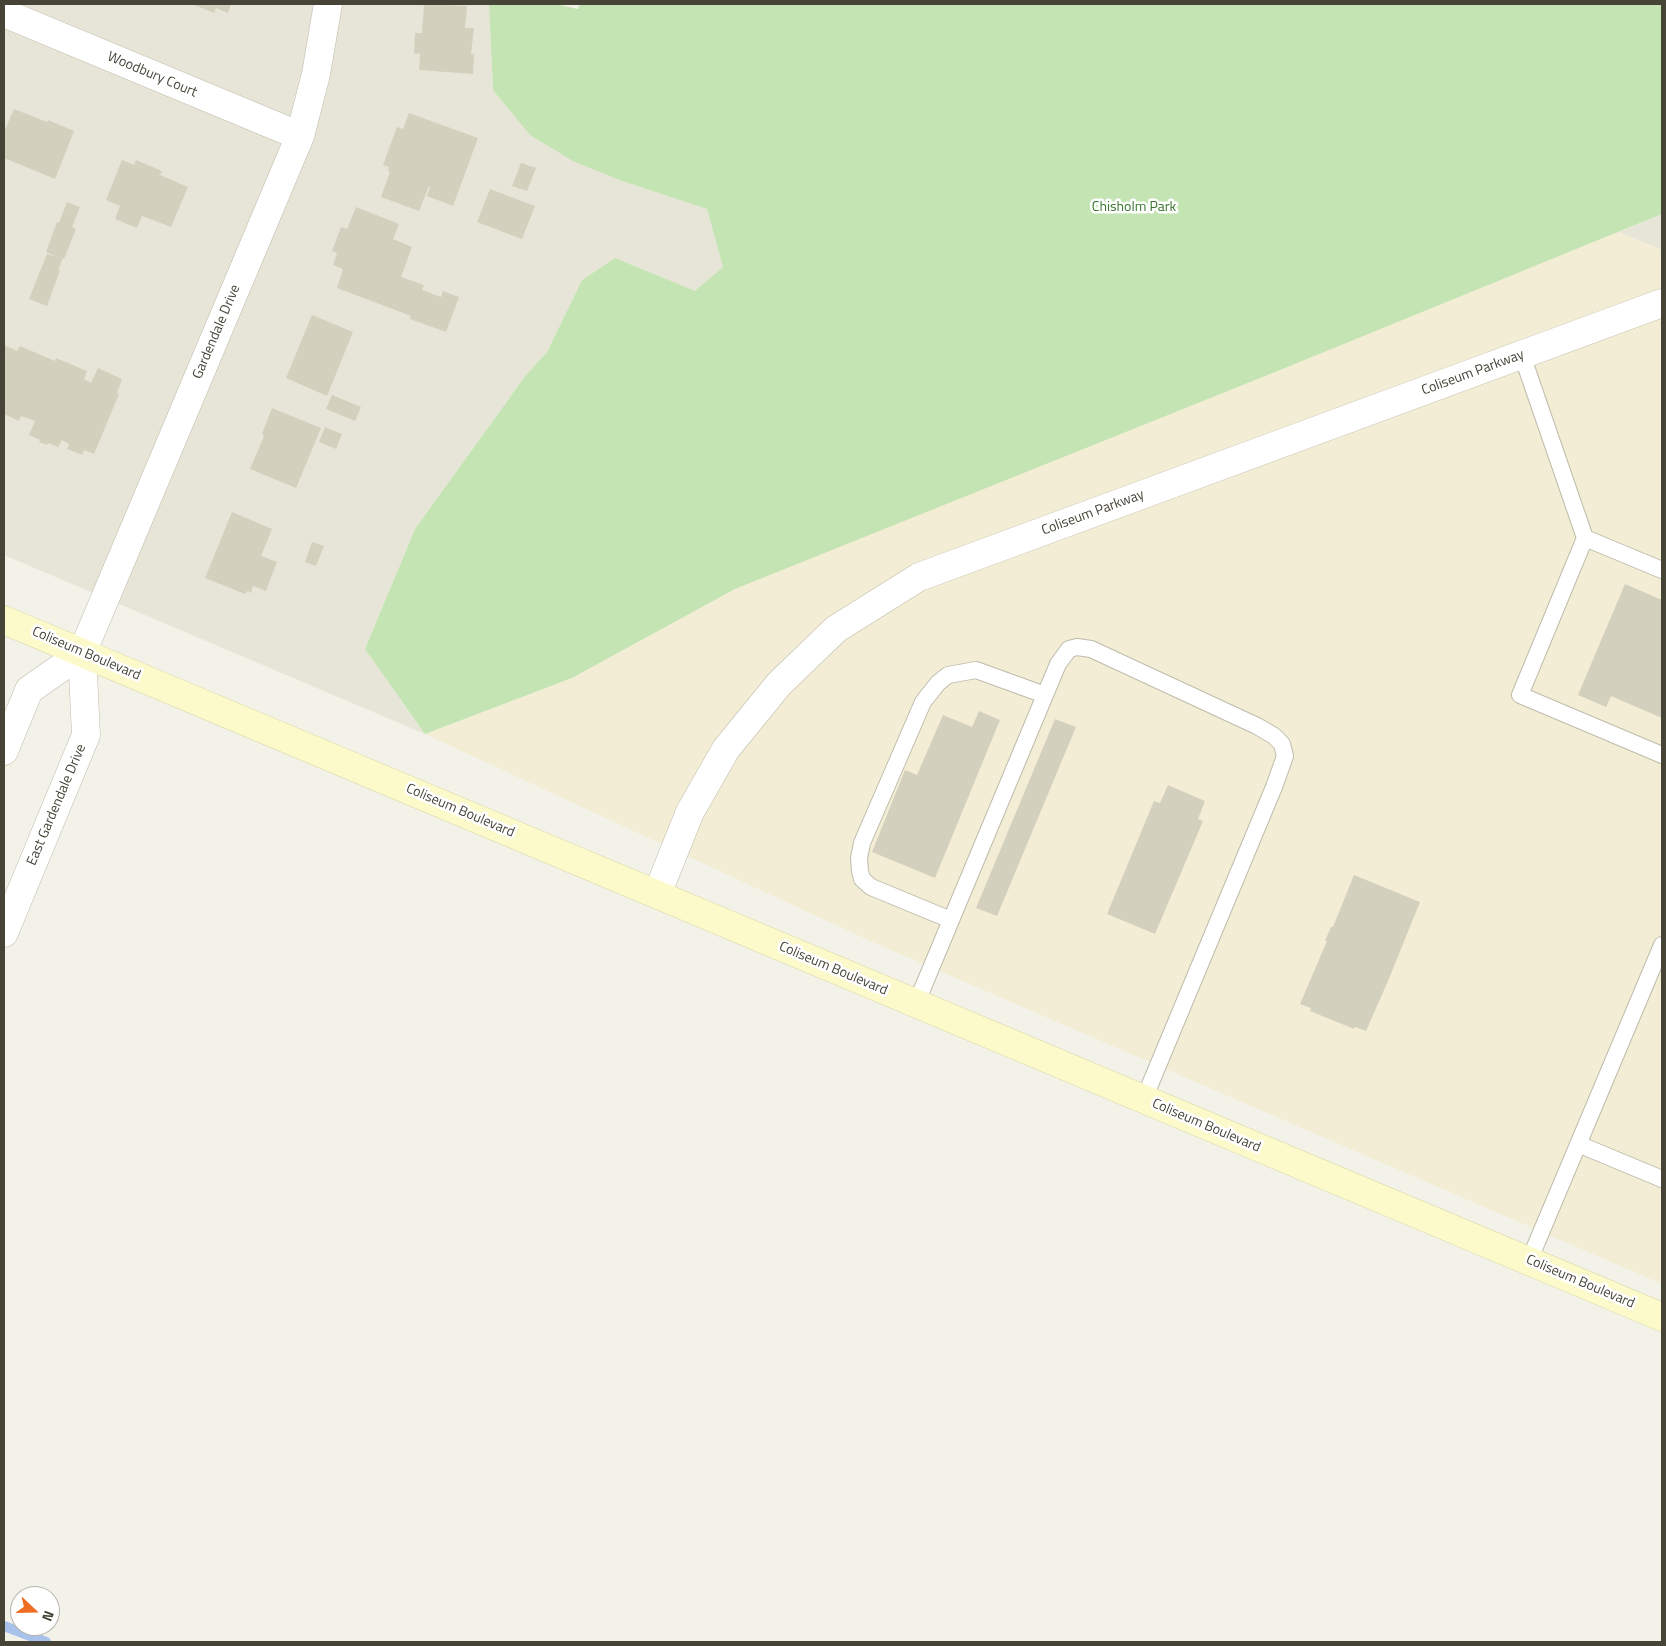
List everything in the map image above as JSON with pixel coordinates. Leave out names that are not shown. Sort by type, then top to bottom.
[{"type":"main road","name":"Coliseum Boulevard","points":[[4,620],[1662,1317]]},
{"type":"street","name":"Gardendale Drive","points":[[82,653],[300,136],[316,74],[328,4]]},
{"type":"street","name":"Woodbury Court","points":[[4,13],[300,136]]},
{"type":"street","name":"Coliseum Parkway","points":[[657,894],[690,812],[726,749],[779,684],[836,630],[910,582],[1662,303]]},
{"type":"street","points":[[4,751],[30,690],[82,653]]},
{"type":"street","name":"East Gardendale Drive","points":[[4,933],[86,735],[82,653]]},
{"type":"lane","points":[[1522,355],[1585,538],[1520,694],[1662,755]]},
{"type":"lane","points":[[1585,538],[1662,570]]},
{"type":"lane","points":[[916,1004],[1058,664],[1069,649],[1077,647],[1091,649],[1257,726],[1274,736],[1282,744],[1285,756],[1274,787],[1144,1099]]},
{"type":"lane","points":[[951,920],[871,887],[862,879],[860,870],[859,858],[862,843],[923,702],[938,683],[948,676],[976,670],[1045,694]]},
{"type":"lane","points":[[1529,1261],[1662,945]]},
{"type":"lane","points":[[1578,1144],[1662,1179]]},
{"type":"shaded area","points":[[4,4],[489,4],[493,90],[622,181],[707,209],[723,267],[695,292],[615,258],[582,280],[547,352],[526,375],[415,529],[365,649],[425,734],[4,555]]},
{"type":"shaded area","points":[[1662,214],[1662,250],[1619,232]]},
{"type":"shaded area","points":[[1618,232],[1662,250],[1662,1284],[868,940],[425,734],[572,678],[735,589]]},
{"type":"green space","name":"Chisholm Park","points":[[489,4],[555,4],[578,9],[580,4],[1662,4],[1662,214],[735,589],[572,678],[425,734],[365,649],[415,529],[526,375],[547,352],[582,280],[615,258],[695,291],[723,267],[707,209],[622,181],[573,161],[530,135],[493,90]]},
{"type":"building","points":[[192,4],[231,4],[228,13],[216,8],[214,13]]},
{"type":"building","points":[[424,4],[467,6],[465,28],[474,28],[471,54],[474,54],[473,74],[419,70],[420,54],[414,53],[415,33],[422,33]]},
{"type":"building","points":[[14,109],[74,131],[55,179],[4,158],[4,132]]},
{"type":"building","points":[[409,113],[478,138],[453,206],[427,196],[429,186],[419,211],[381,197],[390,172],[388,171],[389,167],[383,165],[397,127],[403,129]]},
{"type":"building","points":[[122,160],[134,165],[136,160],[162,171],[160,175],[188,187],[171,227],[142,216],[137,228],[115,219],[120,206],[106,200]]},
{"type":"building","points":[[521,163],[536,168],[527,191],[512,186]]},
{"type":"building","points":[[490,189],[535,206],[522,239],[477,222]]},
{"type":"building","points":[[67,202],[80,207],[72,227],[76,229],[58,270],[60,270],[47,306],[29,299],[47,254],[58,257],[46,252]]},
{"type":"building","points":[[356,207],[399,224],[393,239],[412,247],[401,277],[424,285],[422,290],[441,297],[443,291],[459,297],[446,332],[410,319],[411,316],[337,288],[343,269],[333,265],[337,253],[332,251],[341,227],[347,229]]},
{"type":"building","points":[[312,315],[353,332],[327,396],[286,378]]},
{"type":"building","points":[[4,345],[17,351],[20,346],[55,361],[56,358],[87,371],[84,379],[91,383],[98,368],[122,379],[117,393],[119,394],[94,454],[84,450],[82,455],[67,449],[69,444],[62,440],[58,447],[39,442],[40,440],[29,435],[35,421],[21,416],[19,421],[4,414]]},
{"type":"building","points":[[332,395],[361,407],[355,421],[326,409]]},
{"type":"building","points":[[272,408],[321,428],[296,488],[250,469],[264,436],[262,434]]},
{"type":"building","points":[[325,427],[342,434],[336,449],[319,442]]},
{"type":"building","points":[[232,512],[272,529],[261,556],[277,562],[266,591],[253,586],[251,593],[247,591],[245,594],[205,578]]},
{"type":"building","points":[[312,542],[324,546],[316,566],[305,562]]},
{"type":"building","points":[[1625,584],[1662,600],[1662,718],[1611,696],[1606,707],[1578,695]]},
{"type":"building","points":[[979,711],[1000,720],[935,878],[872,852],[905,770],[917,775],[943,715],[972,727]]},
{"type":"building","points":[[1055,719],[1076,727],[997,916],[976,908]]},
{"type":"building","points":[[1168,785],[1205,801],[1198,819],[1203,821],[1155,934],[1107,914],[1154,801],[1160,803]]},
{"type":"building","points":[[1354,875],[1420,902],[1366,1031],[1355,1027],[1354,1029],[1310,1011],[1311,1008],[1300,1004]]},
{"type":"waterway","points":[[4,1626],[46,1642]]}]
